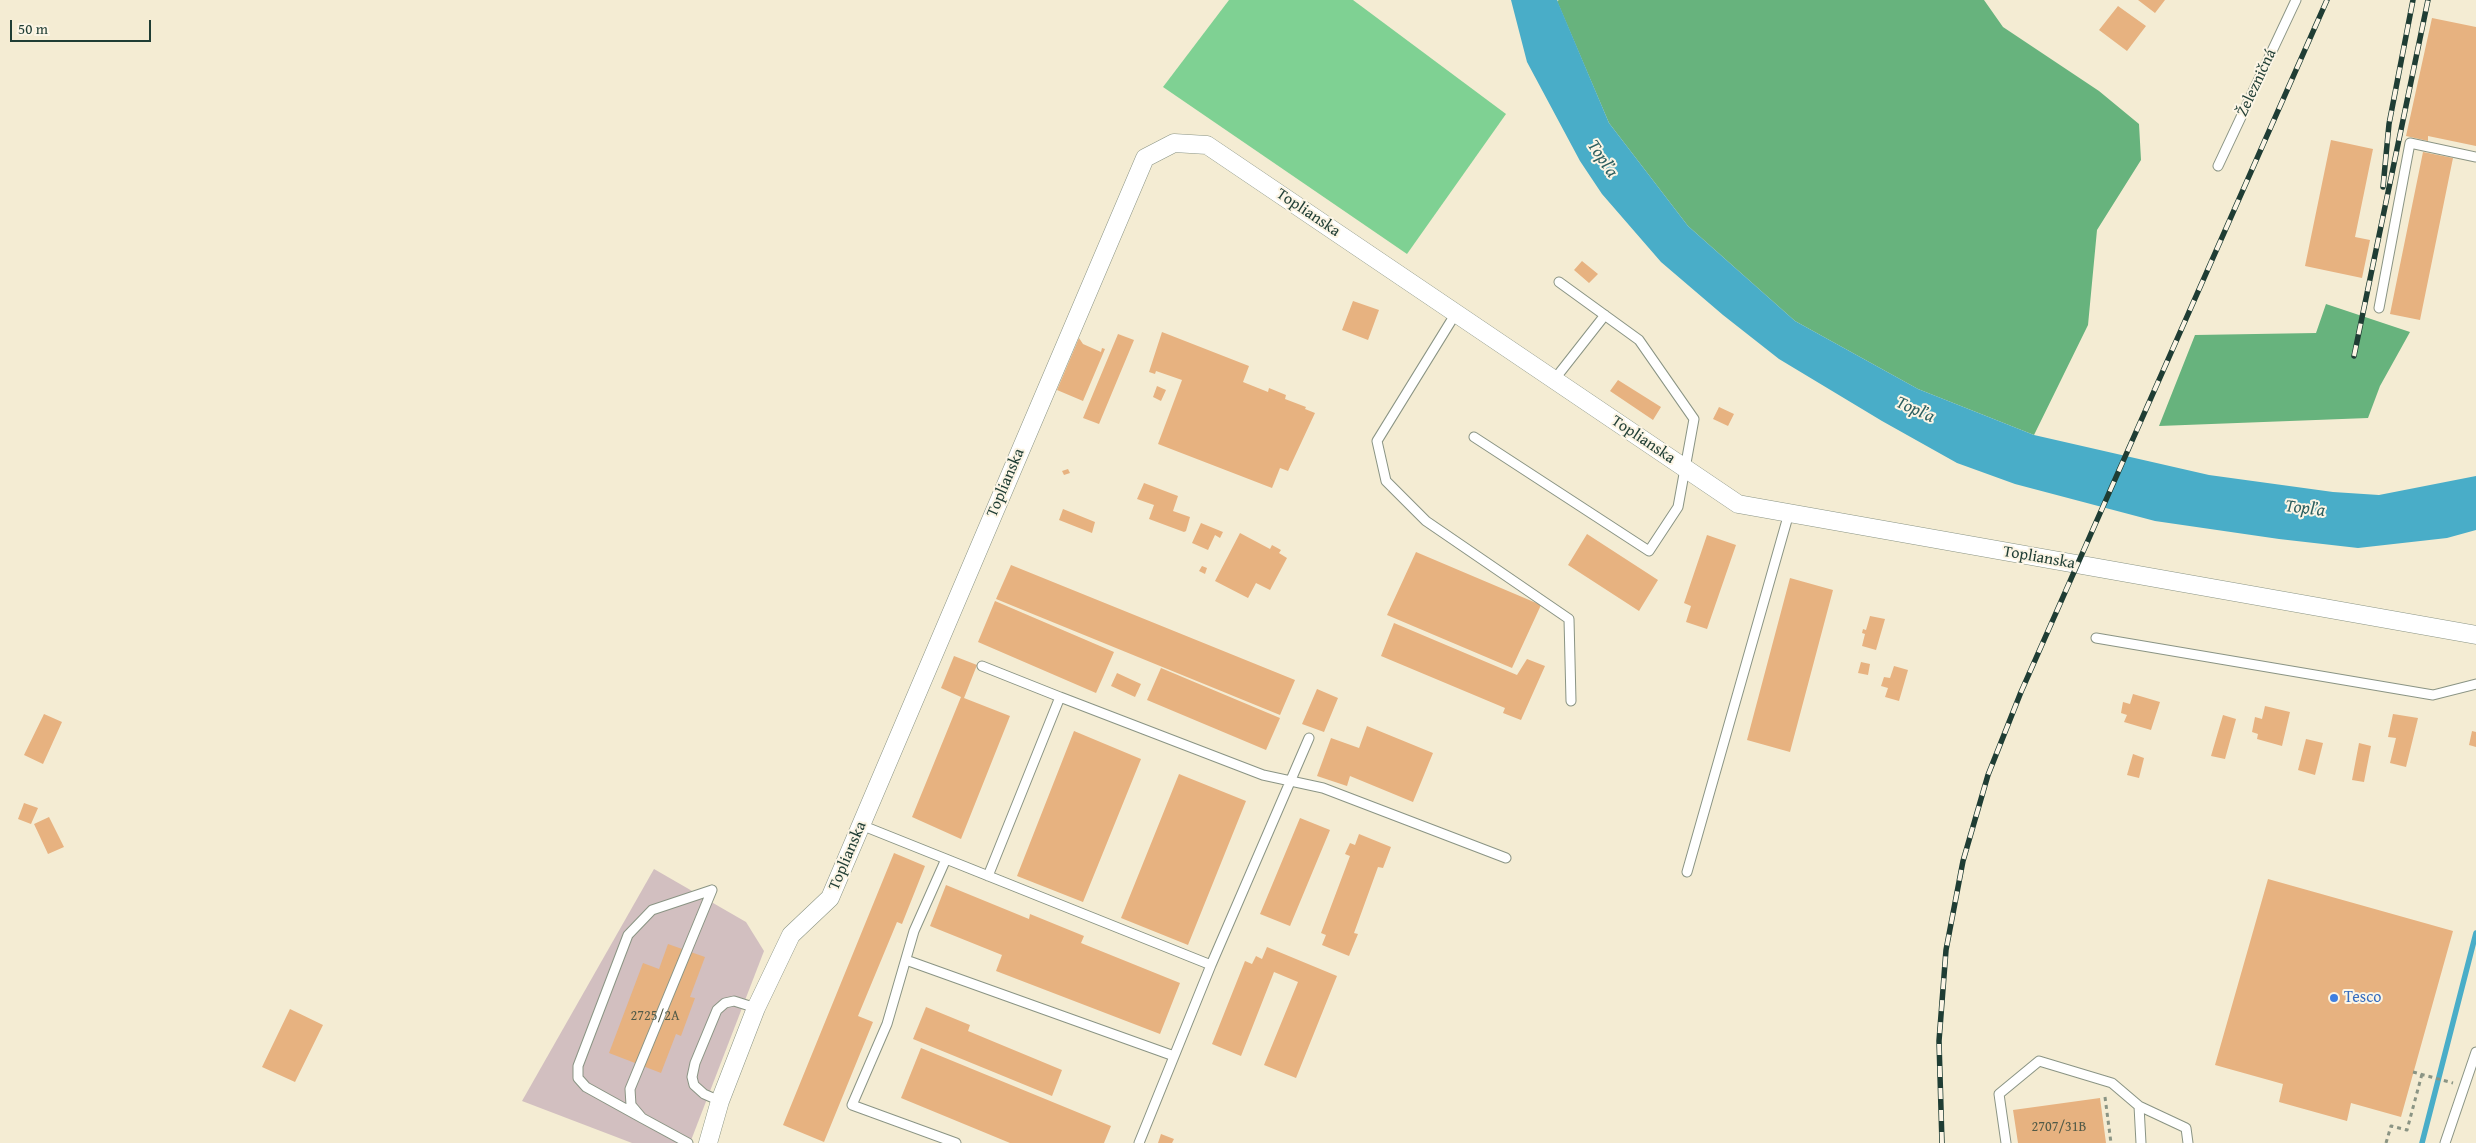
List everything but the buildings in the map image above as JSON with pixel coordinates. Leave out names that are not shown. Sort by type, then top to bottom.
[{"type":"street","name":"Toplianska","points":[[708,1143],[720,1102],[756,1008],[791,935],[830,898],[1146,158],[1174,143],[1207,145],[1738,504],[2476,635]]},
{"type":"lane","name":"Železničná","points":[[2218,166],[2296,0]]},
{"type":"lane","points":[[2380,308],[2410,143],[2476,157]]},
{"type":"lane","points":[[1474,437],[1649,551],[1678,507],[1694,419],[1639,340],[1559,282]]},
{"type":"lane","points":[[1456,313],[1377,441],[1386,480],[1426,521],[1569,618],[1571,701]]},
{"type":"lane","points":[[1554,380],[1605,315]]},
{"type":"lane","points":[[1687,872],[1789,513]]},
{"type":"lane","points":[[2096,638],[2433,695],[2476,684]]},
{"type":"lane","points":[[982,666],[1263,775],[1324,788],[1506,858]]},
{"type":"lane","points":[[988,876],[1060,696]]},
{"type":"lane","points":[[1139,1143],[1211,965],[1309,738]]},
{"type":"lane","points":[[861,825],[1211,965]]},
{"type":"lane","points":[[946,859],[914,931],[887,1024],[852,1105],[956,1143]]},
{"type":"lane","points":[[642,1118],[631,1105],[630,1089],[712,890],[652,910],[628,935],[578,1066],[578,1078],[586,1087],[642,1118],[688,1143]]},
{"type":"lane","points":[[906,960],[1174,1056]]},
{"type":"lane","points":[[720,1102],[704,1094],[694,1085],[692,1077],[696,1063],[717,1010],[725,1003],[734,1001],[756,1008]]},
{"type":"lane","points":[[2445,1143],[2476,1052]]},
{"type":"lane","points":[[2006,1143],[1999,1094],[2039,1061],[2112,1083],[2139,1106],[2186,1128],[2188,1143]]},
{"type":"lane","points":[[2139,1106],[2141,1143]]},
{"type":"path","points":[[2413,1072],[2448,1082]]},
{"type":"path","points":[[2386,1143],[2391,1126],[2406,1130],[2422,1074]]},
{"type":"path","points":[[2105,1097],[2111,1143]]},
{"type":"shaded area","points":[[654,869],[746,922],[764,951],[690,1143],[632,1143],[522,1101]]},
{"type":"green space","points":[[1229,0],[1353,0],[1506,114],[1407,254],[1163,87]]},
{"type":"green space","points":[[1984,0],[2003,27],[2099,91],[2139,124],[2141,160],[2097,230],[2088,325],[2034,435],[1918,389],[1795,321],[1688,226],[1609,123],[1557,1]]},
{"type":"green space","points":[[2326,304],[2410,332],[2380,386],[2368,418],[2159,426],[2195,335],[2316,333]]},
{"type":"water","name":"Topľa","points":[[1511,0],[1557,0],[1609,123],[1688,226],[1795,321],[1918,389],[2034,435],[2209,475],[2333,492],[2379,495],[2476,476],[2476,530],[2447,538],[2358,548],[2279,539],[2155,521],[2015,484],[1957,463],[1882,421],[1779,359],[1723,315],[1661,262],[1602,194],[1580,161],[1527,62]]},
{"type":"waterway","points":[[2422,1143],[2476,933]]},
{"type":"railway","points":[[1942,1143],[1939,1041],[1946,950],[1963,861],[1988,775],[2021,692],[2327,0]]},
{"type":"railway","points":[[2383,187],[2389,124],[2413,0]]},
{"type":"railway","points":[[2354,356],[2428,0]]},
{"type":"place","name":"Tesco","points":[[2334,998]]}]
